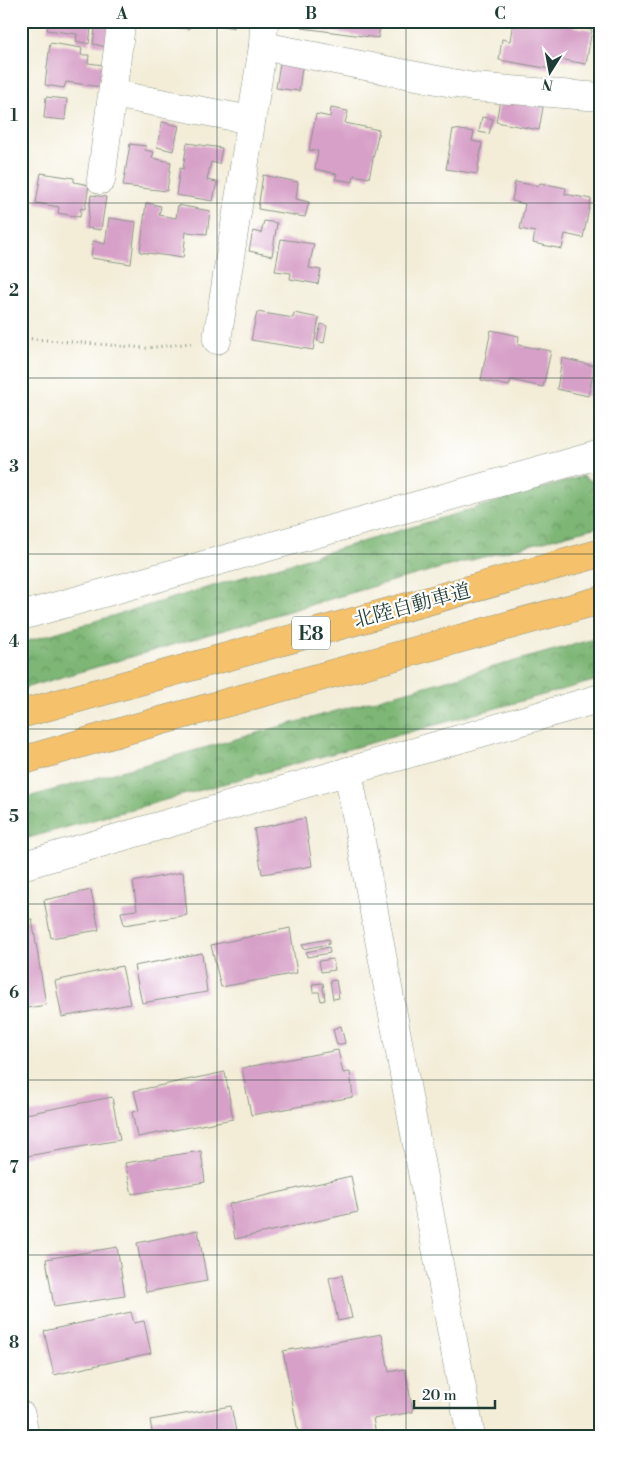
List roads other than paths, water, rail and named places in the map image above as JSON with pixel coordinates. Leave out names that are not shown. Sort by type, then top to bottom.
[{"type":"highway","name":"北陸自動車道","points":[[21,714],[601,553]]},
{"type":"highway","name":"E8","points":[[21,761],[127,730],[601,600]]},
{"type":"street","points":[[101,180],[122,25]]},
{"type":"street","points":[[217,340],[264,34],[473,87],[601,97]]},
{"type":"street","points":[[112,94],[251,120]]},
{"type":"street","points":[[21,616],[601,454]]},
{"type":"street","points":[[21,866],[601,698]]},
{"type":"street","points":[[348,771],[471,1437]]},
{"type":"street","points":[[21,1415],[25,1437]]}]
